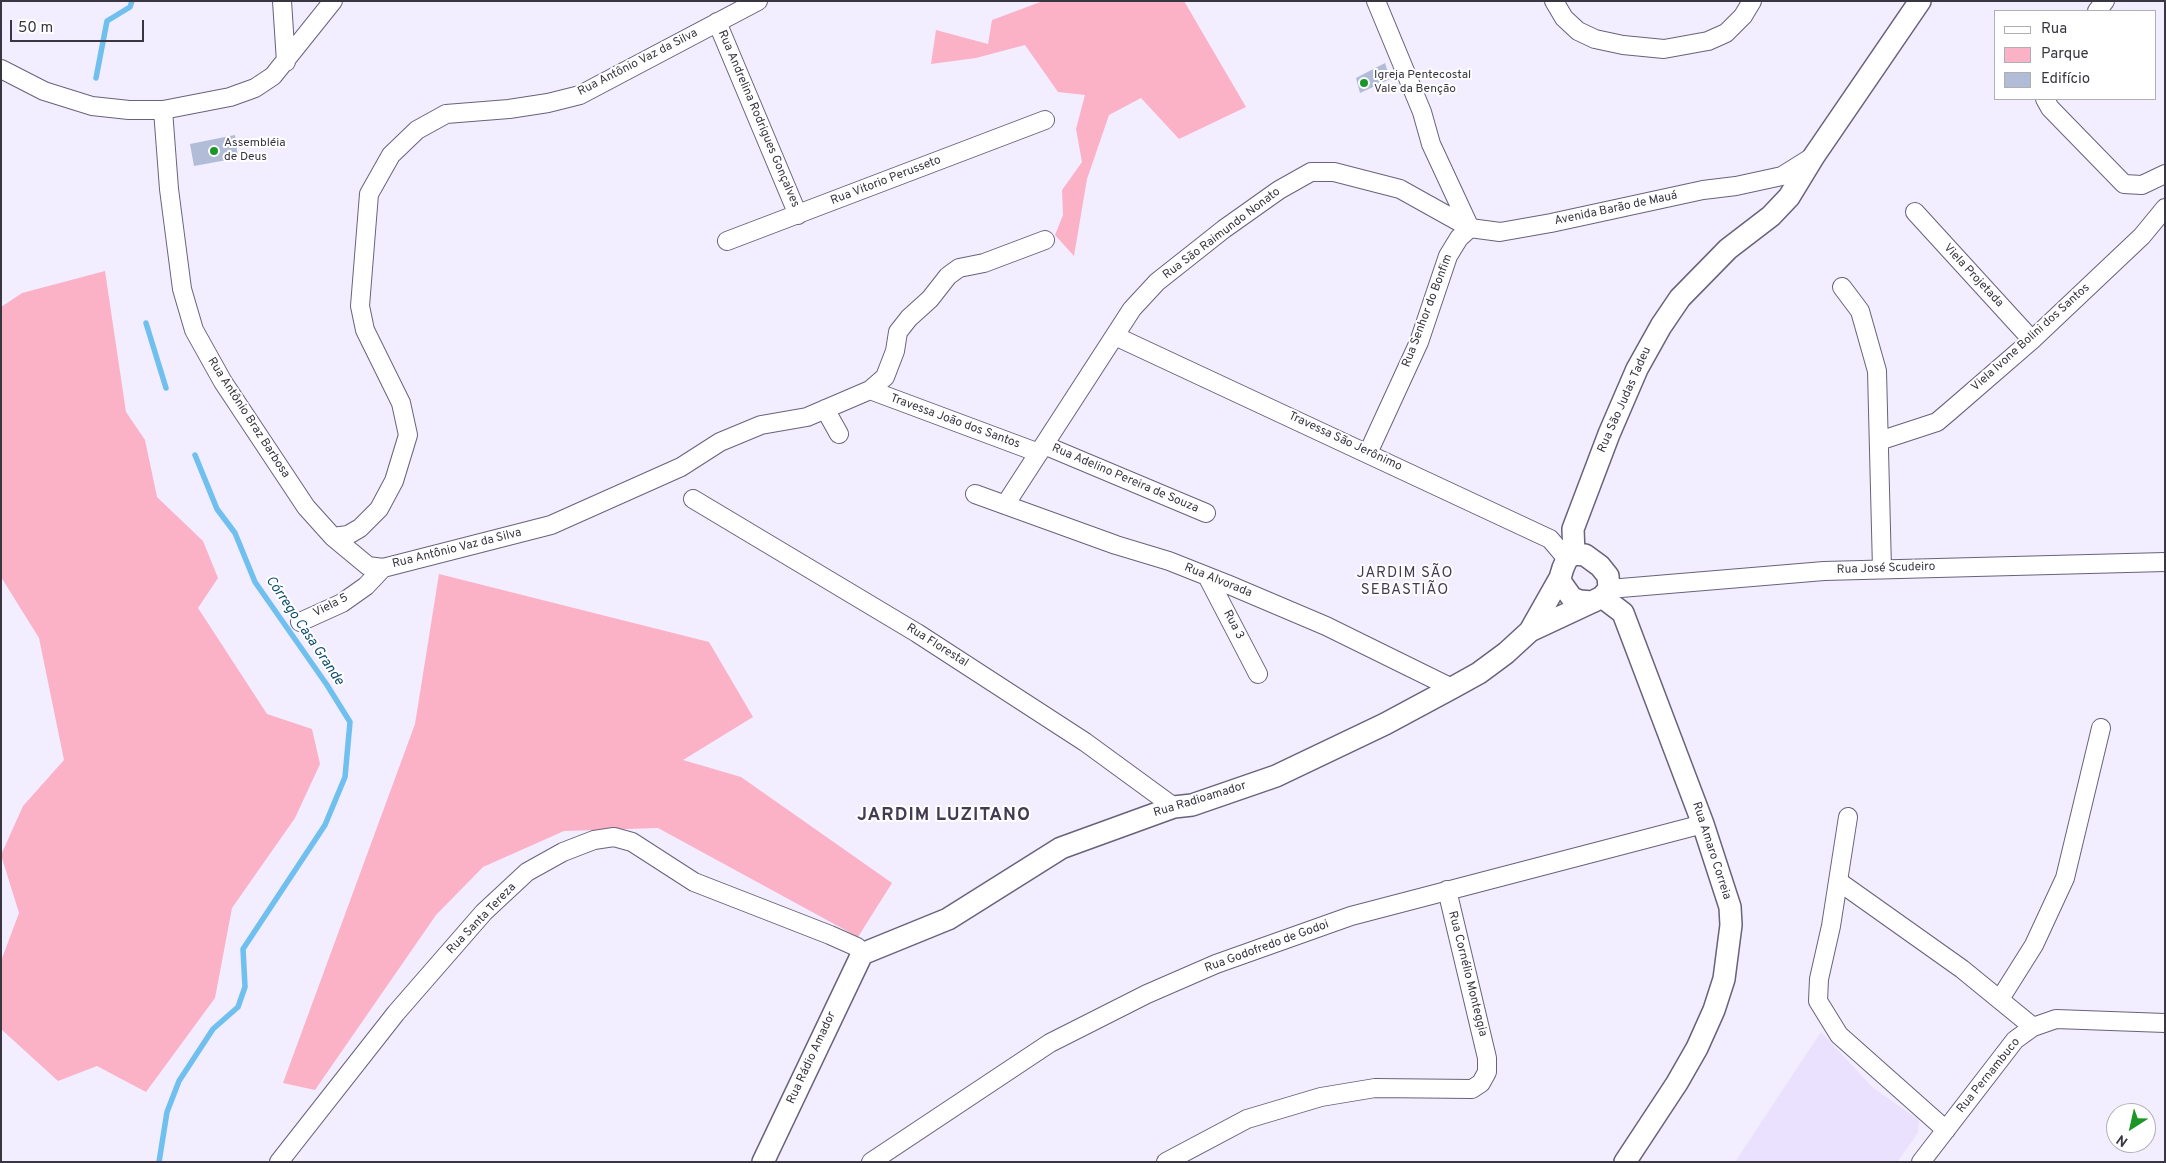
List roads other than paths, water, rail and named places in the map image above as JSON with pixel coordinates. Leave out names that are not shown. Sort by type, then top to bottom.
[{"type":"street","points":[[282,1],[286,62]]},
{"type":"street","points":[[1,69],[44,91],[92,106],[129,110],[163,110],[230,97],[255,88],[273,76],[333,1]]},
{"type":"street","name":"Rua Antônio Vaz da Silva","points":[[333,537],[348,535],[360,528],[379,509],[394,481],[408,435],[401,403],[365,330],[360,306],[370,194],[391,155],[417,130],[446,114],[509,109],[548,103],[580,95],[758,1]]},
{"type":"street","points":[[1376,1],[1422,112],[1431,144],[1470,228]]},
{"type":"street","points":[[1554,1],[1564,18],[1578,31],[1595,39],[1623,45],[1664,50],[1708,41],[1726,33],[1743,16],[1752,1]]},
{"type":"street","name":"Avenida Barão de Mauá","points":[[1470,228],[1500,232],[1551,224],[1703,190],[1736,186],[1782,176],[1814,156],[1920,1]]},
{"type":"street","name":"Rua Andrelina Rodrigues Gonçalves","points":[[717,22],[798,215]]},
{"type":"street","points":[[2046,100],[2050,108],[2124,184],[2142,185],[2165,174]]},
{"type":"street","name":"Rua Antônio Braz Barbosa","points":[[163,110],[169,189],[182,289],[194,330],[223,382],[306,507],[333,537]]},
{"type":"street","name":"Rua Vitorio Perusseto","points":[[727,241],[1045,120]]},
{"type":"street","name":"Rua São Judas Tadeu","points":[[1567,564],[1573,529],[1608,434],[1637,369],[1661,326],[1680,298],[1728,249],[1771,216],[1789,197],[1814,156]]},
{"type":"street","name":"Rua São Raimundo Nonato","points":[[1005,504],[1042,449],[1063,412],[1132,309],[1157,282],[1224,230],[1280,190],[1311,172],[1334,172],[1400,189],[1470,228]]},
{"type":"street","name":"Viela Ivone Bolini dos Santos","points":[[1878,441],[1936,422],[2032,340],[2142,236],[2165,208]]},
{"type":"street","name":"Viela Projetada","points":[[1915,212],[2032,340]]},
{"type":"street","name":"Rua Senhor do Bonfim","points":[[1368,453],[1418,342],[1448,256],[1459,238],[1470,228]]},
{"type":"street","name":"Rua Antônio Vaz da Silva","points":[[333,537],[368,566],[383,568],[550,526],[681,467],[720,442],[761,425],[807,417],[870,390],[885,378],[895,351],[898,332],[909,318],[930,299],[948,276],[959,268],[984,263],[1045,240]]},
{"type":"street","points":[[1842,287],[1860,311],[1877,371],[1882,569]]},
{"type":"street","name":"Travessa São Jerônimo","points":[[1115,336],[1550,539],[1567,564]]},
{"type":"street","name":"Travessa João dos Santos","points":[[870,390],[1042,449]]},
{"type":"street","points":[[825,409],[840,434]]},
{"type":"street","name":"Rua Adelino Pereira de Souza","points":[[1042,449],[1206,513]]},
{"type":"street","name":"Rua Alvorada","points":[[975,494],[1207,576],[1326,626],[1452,688]]},
{"type":"street","name":"Rua Florestal","points":[[693,499],[925,638],[1086,742],[1174,807]]},
{"type":"street","points":[[1585,555],[1600,566],[1608,576],[1601,596],[1580,602],[1572,598],[1566,592],[1567,564],[1585,555]]},
{"type":"street","name":"Rua José Scudeiro","points":[[1601,596],[1824,571],[2165,562]]},
{"type":"street","name":"Rua Radioamador","points":[[1530,631],[1567,564]]},
{"type":"street","name":"Viela 5","points":[[300,622],[342,603],[366,586],[383,568]]},
{"type":"street","name":"Rua 3","points":[[1207,576],[1258,674]]},
{"type":"street","name":"Rua Radioamador","points":[[862,954],[948,919],[1061,848],[1174,807],[1192,805],[1276,776],[1385,724],[1452,688],[1506,653],[1530,631],[1601,596]]},
{"type":"street","name":"Rua Amaro Correia","points":[[1601,596],[1623,614],[1703,824],[1730,907],[1730,942],[1724,979],[1714,1010],[1697,1048],[1677,1084],[1626,1162]]},
{"type":"street","points":[[2000,999],[2034,945],[2065,878],[2101,728]]},
{"type":"street","points":[[1848,817],[1819,979],[1818,1001],[1839,1035],[1946,1130]]},
{"type":"street","name":"Rua Godofredo de Godoi","points":[[870,1162],[1050,1043],[1146,994],[1216,964],[1351,916],[1703,824]]},
{"type":"street","name":"Rua Santa Tereza","points":[[280,1162],[396,1013],[484,912],[527,872],[563,852],[594,840],[614,836],[632,842],[694,882],[839,939],[857,947],[862,954]]},
{"type":"street","points":[[1838,881],[1962,969],[2033,1026]]},
{"type":"street","name":"Rua Cornélio Monteggia","points":[[1166,1162],[1246,1119],[1321,1097],[1375,1088],[1472,1089],[1481,1083],[1487,1072],[1487,1058],[1447,890]]},
{"type":"street","name":"Rua Rádio Amador","points":[[763,1162],[862,954]]},
{"type":"street","name":"Rua Pernambuco","points":[[1922,1162],[2015,1040],[2033,1026],[2056,1019],[2165,1023]]},
{"type":"waterway","points":[[96,78],[107,21],[130,7],[132,1]]},
{"type":"waterway","name":"Córrego Casa Grande","points":[[146,323],[166,388]]},
{"type":"waterway","name":"Córrego Casa Grande","points":[[159,1162],[167,1112],[179,1081],[213,1029],[238,1007],[245,987],[243,949],[325,825],[345,777],[350,722],[327,685],[255,582],[235,533],[217,509],[195,455]]},
{"type":"place","name":"Igreja Pentecostal Vale da Benção","points":[[1364,83]]},
{"type":"place","name":"Assembléia de Deus","points":[[214,151]]},
{"type":"district","name":"JARDIM SÃO SEBASTIÃO","points":[[1405,582]]},
{"type":"district","name":"JARDIM LUZITANO","points":[[944,816]]}]
